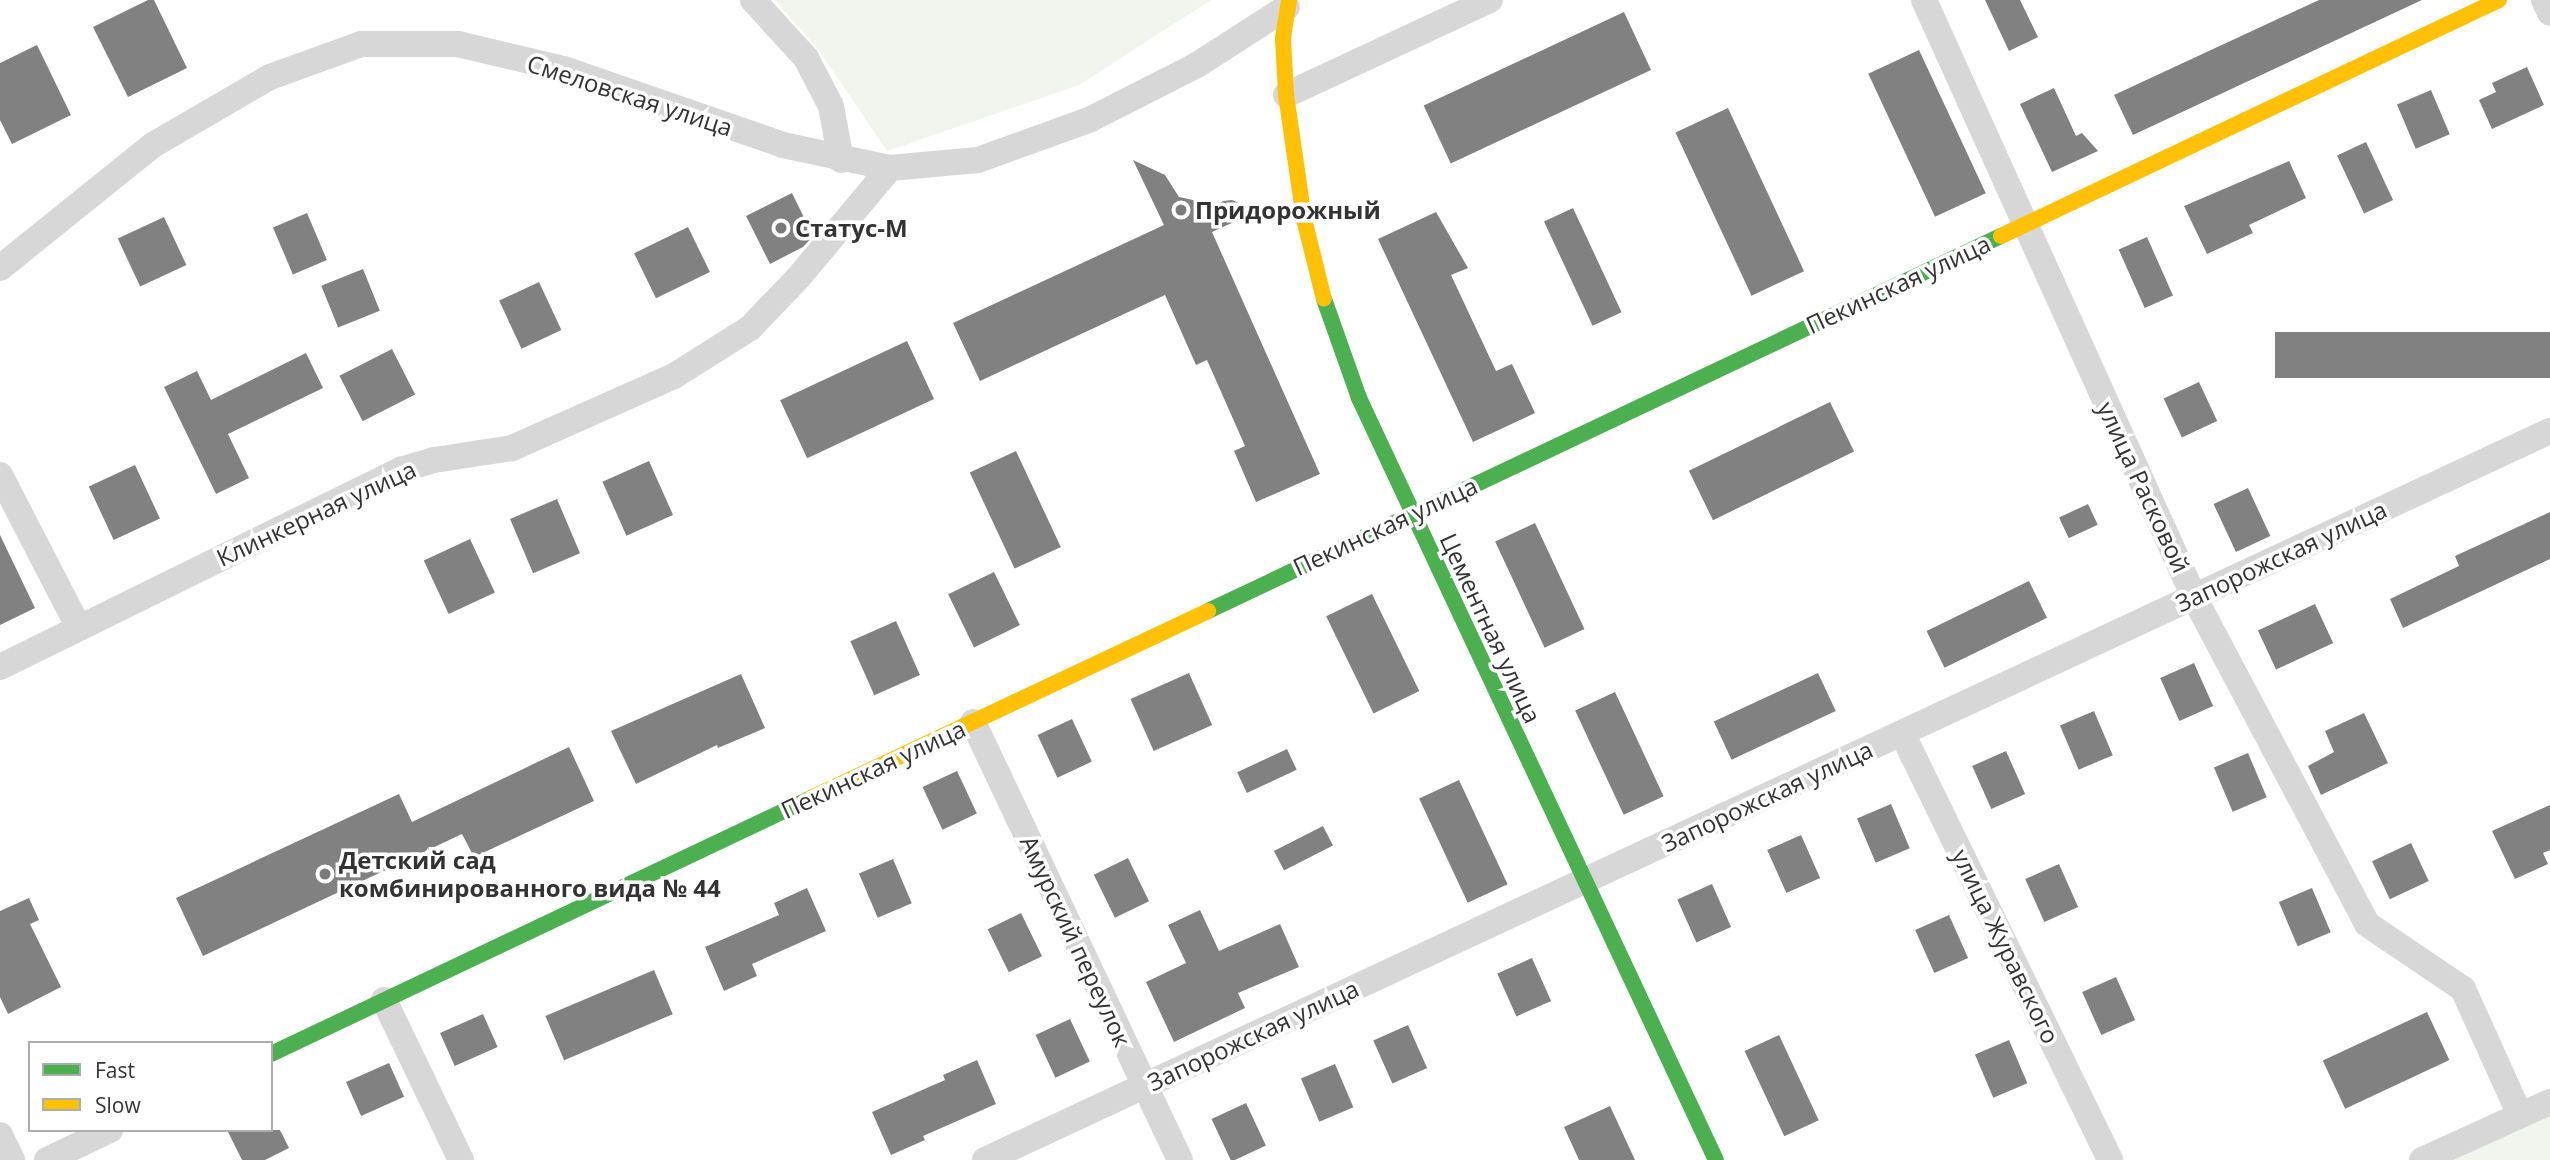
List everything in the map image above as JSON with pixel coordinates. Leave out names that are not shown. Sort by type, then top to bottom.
[{"type":"street","points":[[753,0],[806,58],[831,106],[841,160]]},
{"type":"street","points":[[1286,95],[1490,0]]},
{"type":"street","name":"улица Расковой","points":[[1924,0],[2023,225],[2194,597],[2367,924],[2463,989],[2519,1115]]},
{"type":"street","name":"Пекинская улица","points":[[273,1053],[2499,0]]},
{"type":"street","points":[[2544,0],[2550,13]]},
{"type":"street","name":"Смеловская улица","points":[[0,268],[153,145],[270,77],[361,44],[458,44],[511,56],[564,69],[783,145],[841,160],[890,168],[978,160],[1091,119],[1197,65],[1288,3]]},
{"type":"street","name":"Цементная улица","points":[[1288,3],[1283,39],[1286,95],[1304,219],[1328,313],[1359,398],[1716,1160]]},
{"type":"street","name":"Клинкерная улица","points":[[0,667],[78,626],[401,470],[434,460],[512,448],[674,376],[750,328],[798,278],[890,168]]},
{"type":"street","name":"Запорожская улица","points":[[985,1160],[2550,431]]},
{"type":"street","points":[[0,475],[78,626]]},
{"type":"street","name":"Амурский переулок","points":[[973,722],[1180,1160]]},
{"type":"street","name":"улица Журавского","points":[[1902,733],[2110,1160]]},
{"type":"street","points":[[384,1000],[461,1160]]},
{"type":"street","points":[[2422,1160],[2550,1102]]},
{"type":"street","points":[[47,1160],[106,1132]]},
{"type":"street","points":[[0,1135],[12,1160]]},
{"type":"shaded area","points":[[775,0],[1211,0],[1079,85],[887,151],[820,52]]},
{"type":"shaded area","points":[[2550,1113],[2550,1160],[2450,1160]]},
{"type":"building","points":[[148,0],[154,0],[187,68],[128,97],[93,27]]},
{"type":"building","points":[[1985,0],[2020,0],[2038,37],[2009,51]]},
{"type":"building","points":[[2319,0],[2422,0],[2133,135],[2114,95]]},
{"type":"building","points":[[1624,12],[1651,70],[1451,163],[1424,105]]},
{"type":"building","points":[[37,45],[71,115],[12,144],[0,120],[0,63]]},
{"type":"building","points":[[1919,50],[1986,193],[1935,217],[1868,74]]},
{"type":"building","points":[[2527,67],[2544,105],[2492,129],[2479,100],[2496,92],[2492,83]]},
{"type":"building","points":[[2054,88],[2076,136],[2082,133],[2098,151],[2052,172],[2020,104]]},
{"type":"building","points":[[2431,90],[2450,134],[2416,149],[2397,104]]},
{"type":"building","points":[[1728,108],[1804,271],[1752,296],[1675,133]]},
{"type":"building","points":[[2366,142],[2393,200],[2364,214],[2337,156]]},
{"type":"building","points":[[1133,160],[1165,175],[1179,197],[1193,200],[1209,210],[1223,201],[1232,200],[1258,211],[1212,232],[1320,474],[1256,502],[1234,451],[1245,446],[1207,360],[1196,365],[1165,295],[980,381],[953,323],[1164,225]]},
{"type":"building","points":[[2289,161],[2306,198],[2249,225],[2253,233],[2207,254],[2184,206]]},
{"type":"building","name":"Статус-М","points":[[792,193],[813,236],[803,247],[770,264],[746,216]]},
{"type":"building","points":[[1573,208],[1622,312],[1593,326],[1544,222]]},
{"type":"building","points":[[1436,212],[1468,268],[1451,275],[1496,371],[1512,364],[1535,413],[1473,442],[1378,239]]},
{"type":"building","points":[[307,213],[327,260],[293,274],[273,227]]},
{"type":"building","points":[[164,217],[186,265],[140,287],[118,239]]},
{"type":"building","points":[[688,227],[710,272],[656,298],[634,253]]},
{"type":"building","points":[[2147,237],[2173,295],[2145,308],[2119,250]]},
{"type":"building","points":[[363,269],[380,311],[338,328],[321,286]]},
{"type":"building","points":[[539,282],[561,330],[522,349],[499,301]]},
{"type":"building","points":[[2275,332],[2550,332],[2550,378],[2275,378]]},
{"type":"building","points":[[907,341],[934,399],[807,458],[780,400]]},
{"type":"building","points":[[392,349],[415,394],[363,421],[339,376]]},
{"type":"building","points":[[306,353],[323,388],[228,434],[249,478],[216,494],[164,387],[197,371],[211,400]]},
{"type":"building","points":[[2199,382],[2217,421],[2182,437],[2164,398]]},
{"type":"building","points":[[1830,402],[1854,451],[1713,520],[1689,471]]},
{"type":"building","points":[[1016,451],[1061,547],[1015,569],[970,473]]},
{"type":"building","points":[[649,461],[673,515],[626,536],[602,482]]},
{"type":"building","points":[[135,465],[160,518],[114,540],[89,487]]},
{"type":"building","points":[[2248,488],[2270,536],[2236,552],[2214,504]]},
{"type":"building","points":[[557,499],[580,553],[533,573],[510,519]]},
{"type":"building","points":[[2088,504],[2098,525],[2069,538],[2059,518]]},
{"type":"building","points":[[2550,512],[2550,559],[2403,628],[2390,599],[2459,566],[2455,556]]},
{"type":"building","points":[[1535,523],[1584,629],[1545,648],[1495,542]]},
{"type":"building","points":[[0,535],[35,608],[0,625]]},
{"type":"building","points":[[470,539],[495,592],[449,614],[424,561]]},
{"type":"building","points":[[994,572],[1020,625],[974,647],[948,594]]},
{"type":"building","points":[[2029,581],[2047,618],[1945,668],[1927,631]]},
{"type":"building","points":[[1372,594],[1419,691],[1374,713],[1326,616]]},
{"type":"building","points":[[2315,604],[2333,643],[2276,670],[2258,631]]},
{"type":"building","points":[[896,621],[920,675],[874,695],[850,641]]},
{"type":"building","points":[[2194,663],[2213,706],[2179,721],[2160,678]]},
{"type":"building","points":[[1189,673],[1212,725],[1154,751],[1131,699]]},
{"type":"building","points":[[1818,673],[1836,711],[1732,760],[1714,722]]},
{"type":"building","points":[[741,674],[765,728],[718,748],[717,745],[636,784],[611,731]]},
{"type":"building","points":[[1615,692],[1664,796],[1624,815],[1575,711]]},
{"type":"building","points":[[2094,711],[2113,755],[2079,770],[2060,725]]},
{"type":"building","points":[[2364,713],[2388,763],[2321,795],[2308,766],[2334,752],[2325,731]]},
{"type":"building","points":[[1072,719],[1092,762],[1057,778],[1038,735]]},
{"type":"building","points":[[569,747],[594,801],[474,857],[462,834],[203,956],[176,898],[399,794],[412,822]]},
{"type":"building","points":[[1287,749],[1297,770],[1247,793],[1237,772]]},
{"type":"building","points":[[2006,751],[2025,794],[1991,809],[1972,766]]},
{"type":"building","points":[[2248,753],[2267,797],[2233,812],[2214,767]]},
{"type":"building","points":[[957,771],[977,814],[942,830],[923,787]]},
{"type":"building","points":[[1459,780],[1508,884],[1468,903],[1419,799]]},
{"type":"building","points":[[1891,804],[1910,848],[1876,863],[1857,818]]},
{"type":"building","points":[[2550,805],[2550,850],[2543,853],[2548,864],[2515,879],[2492,831]]},
{"type":"building","points":[[1323,826],[1333,846],[1284,871],[1274,851]]},
{"type":"building","points":[[1801,835],[1820,878],[1786,893],[1767,850]]},
{"type":"building","points":[[2411,843],[2429,881],[2390,899],[2372,861]]},
{"type":"building","points":[[1128,858],[1149,901],[1115,918],[1094,875]]},
{"type":"building","points":[[893,859],[912,903],[878,918],[859,873]]},
{"type":"building","points":[[2059,864],[2078,907],[2044,922],[2025,879]]},
{"type":"building","points":[[1712,884],[1731,927],[1696,942],[1677,899]]},
{"type":"building","points":[[807,888],[826,931],[752,964],[757,976],[724,991],[705,947],[779,915],[774,903]]},
{"type":"building","points":[[2312,888],[2331,932],[2298,946],[2279,902]]},
{"type":"building","points":[[29,898],[39,920],[30,924],[61,987],[8,1014],[0,997],[0,911]]},
{"type":"building","points":[[1200,910],[1219,951],[1280,924],[1299,967],[1238,993],[1245,1008],[1174,1042],[1146,982],[1186,963],[1168,925]]},
{"type":"building","points":[[1021,913],[1042,956],[1009,972],[988,929]]},
{"type":"building","points":[[1949,915],[1968,958],[1934,973],[1915,930]]},
{"type":"building","points":[[1532,958],[1551,1001],[1516,1016],[1497,973]]},
{"type":"building","points":[[654,970],[673,1014],[564,1060],[545,1016]]},
{"type":"building","points":[[2116,977],[2135,1020],[2101,1035],[2082,992]]},
{"type":"building","points":[[2427,1012],[2449,1060],[2345,1109],[2323,1061]]},
{"type":"building","points":[[483,1014],[498,1047],[455,1066],[440,1033]]},
{"type":"building","points":[[1070,1019],[1090,1062],[1055,1078],[1036,1035]]},
{"type":"building","points":[[1408,1025],[1427,1068],[1392,1083],[1373,1040]]},
{"type":"building","points":[[1779,1035],[1819,1120],[1784,1136],[1745,1051]]},
{"type":"building","points":[[2009,1040],[2027,1083],[1993,1098],[1975,1054]]},
{"type":"building","points":[[977,1060],[996,1104],[923,1136],[925,1140],[891,1155],[872,1112],[945,1080],[943,1075]]},
{"type":"building","points":[[389,1063],[404,1097],[361,1116],[346,1082]]},
{"type":"building","points":[[1335,1064],[1353,1107],[1319,1122],[1301,1078]]},
{"type":"building","points":[[1246,1103],[1266,1146],[1231,1160],[1212,1119]]},
{"type":"building","points":[[1610,1106],[1635,1160],[1579,1160],[1564,1127]]},
{"type":"building","points":[[280,1130],[289,1148],[265,1160],[242,1160],[228,1132]]},
{"type":"traffic: fast","points":[[1208,611],[2001,236]]},
{"type":"traffic: fast","points":[[1324,299],[1359,398],[1716,1160]]},
{"type":"traffic: fast","points":[[273,1053],[811,798]]},
{"type":"traffic: slow","points":[[1289,0],[1283,39],[1286,95],[1304,219],[1324,299]]},
{"type":"traffic: slow","points":[[2001,236],[2499,0]]},
{"type":"traffic: slow","points":[[811,798],[1208,611]]},
{"type":"place","name":"Придорожный","points":[[1181,210]]},
{"type":"place","name":"Статус-М","points":[[781,228]]},
{"type":"place","name":"Детский сад комбинированного вида № 44","points":[[325,874]]}]
